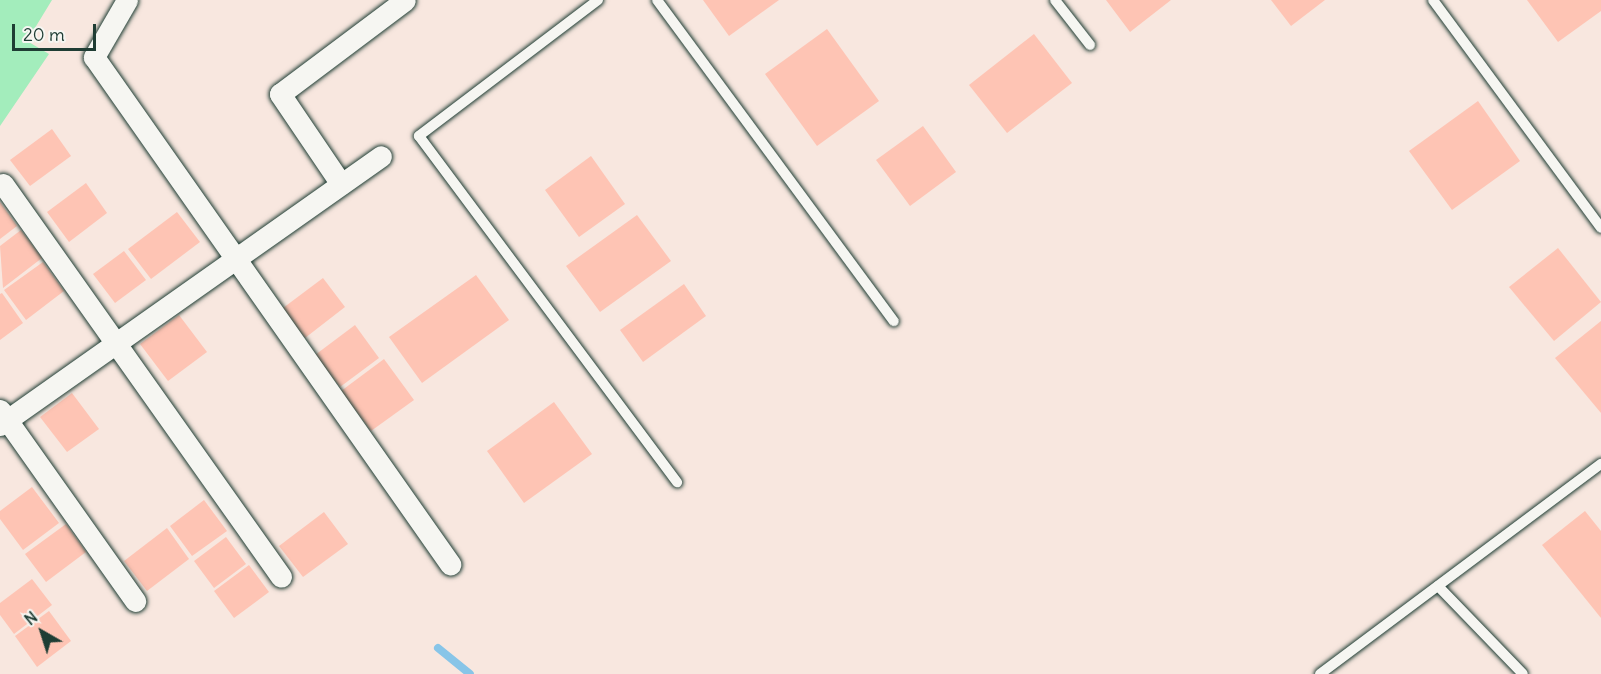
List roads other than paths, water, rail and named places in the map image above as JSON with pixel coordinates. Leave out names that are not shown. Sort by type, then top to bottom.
[{"type":"street","points":[[127,0],[94,57],[450,564]]},
{"type":"street","points":[[341,184],[280,94],[405,0]]},
{"type":"street","points":[[135,601],[2,418],[236,261],[381,156]]},
{"type":"street","points":[[3,184],[281,577]]},
{"type":"lane","points":[[597,0],[419,136],[677,483]]},
{"type":"lane","points":[[657,0],[894,321]]},
{"type":"lane","points":[[1055,0],[1090,45]]},
{"type":"lane","points":[[1433,0],[1601,228]]},
{"type":"lane","points":[[1320,674],[1601,464]]},
{"type":"lane","points":[[1437,586],[1523,674]]},
{"type":"waterway","points":[[438,648],[470,674]]}]
